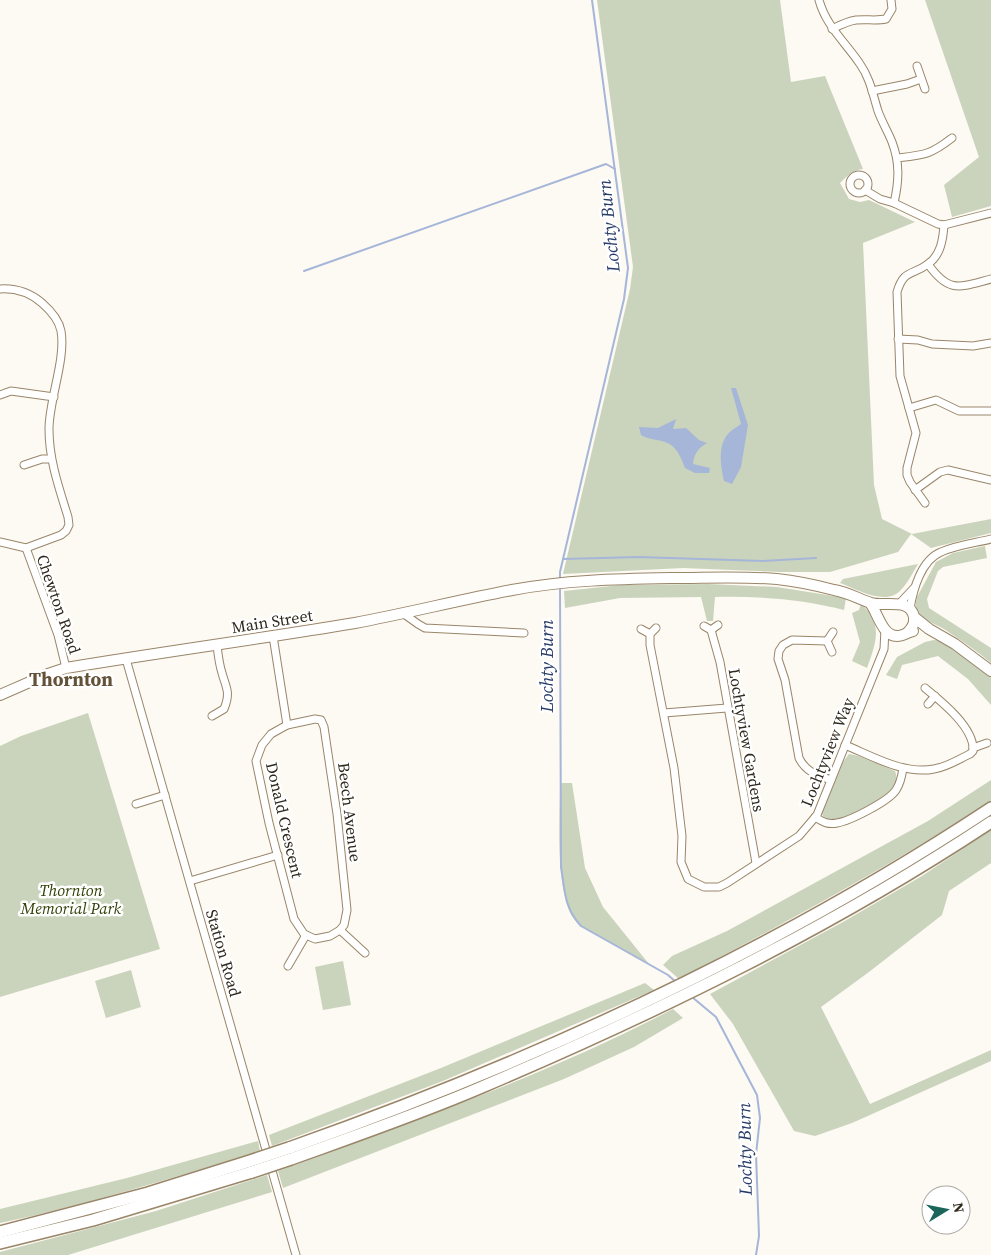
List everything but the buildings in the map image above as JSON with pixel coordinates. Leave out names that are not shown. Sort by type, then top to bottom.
[{"type":"highway","points":[[714,975],[876,880],[991,808]]},
{"type":"highway","points":[[0,1244],[93,1220],[290,1154],[366,1121],[478,1078],[655,1004],[882,890],[991,822]]},
{"type":"highway","points":[[0,1232],[251,1167]]},
{"type":"main road","name":"Main Street","points":[[0,694],[66,668],[404,614],[511,590],[571,582],[677,578],[777,579],[845,592],[870,603],[895,604]]},
{"type":"main road","points":[[870,603],[883,626],[890,634],[903,634],[929,628]]},
{"type":"main road","points":[[883,626],[884,611],[895,604],[912,613],[929,628],[955,644],[991,671]]},
{"type":"main road","points":[[903,634],[913,626],[912,613]]},
{"type":"street","points":[[819,0],[832,29],[860,63],[868,77],[878,112],[897,158],[898,184],[894,203]]},
{"type":"street","points":[[832,29],[847,22],[857,20],[886,19],[892,9],[892,0]]},
{"type":"street","points":[[917,66],[924,89]]},
{"type":"street","points":[[872,91],[921,79]]},
{"type":"street","points":[[897,158],[926,155],[952,138]]},
{"type":"street","points":[[865,190],[880,199],[894,203],[933,222],[944,225],[991,213]]},
{"type":"street","points":[[924,503],[910,482],[907,468],[916,433],[900,376],[897,292],[905,276],[928,264],[940,249],[944,225]]},
{"type":"street","points":[[928,264],[938,277],[950,285],[964,286],[991,279]]},
{"type":"street","points":[[0,289],[10,288],[34,296],[55,317],[61,330],[49,426],[51,459],[69,525],[61,535],[26,548],[0,542]]},
{"type":"street","points":[[898,339],[910,339],[932,344],[973,346],[991,343]]},
{"type":"street","points":[[0,395],[11,391],[54,398]]},
{"type":"street","points":[[909,408],[936,400],[959,411],[991,411]]},
{"type":"street","points":[[24,465],[42,459],[51,459]]},
{"type":"street","points":[[915,490],[940,472],[948,470],[991,480]]},
{"type":"street","points":[[895,604],[915,586],[926,565],[935,555],[948,549],[991,539]]},
{"type":"street","name":"Chewton Road","points":[[26,548],[58,635],[66,668]]},
{"type":"street","points":[[912,613],[915,586]]},
{"type":"street","points":[[404,614],[425,628],[524,633]]},
{"type":"street","name":"Lochtyview Gardens","points":[[718,625],[708,628],[720,662],[756,864]]},
{"type":"street","name":"Lochtyview Way","points":[[883,626],[884,649]]},
{"type":"street","points":[[656,628],[650,634],[650,645],[664,713],[727,708]]},
{"type":"street","points":[[641,629],[650,634]]},
{"type":"street","points":[[827,641],[833,632]]},
{"type":"street","name":"Lochtyview Way","points":[[664,713],[680,815],[682,836],[681,862],[684,872],[688,879],[704,887],[719,887],[727,884],[799,836],[815,817],[884,649],[892,640],[903,634]]},
{"type":"street","points":[[273,636],[287,725]]},
{"type":"street","points":[[827,641],[797,639],[788,641],[780,649],[778,656],[785,680],[799,758],[803,766],[811,773],[831,780]]},
{"type":"street","points":[[827,641],[832,652]]},
{"type":"street","points":[[212,716],[224,708],[228,695],[227,684],[222,675],[217,645]]},
{"type":"street","name":"Station Road","points":[[126,658],[296,1255]]},
{"type":"street","points":[[925,688],[957,717],[969,736],[973,748]]},
{"type":"street","points":[[928,704],[935,696]]},
{"type":"street","name":"Beech Avenue","points":[[287,725],[315,718],[321,720],[324,727],[337,813],[347,910],[344,924],[340,930]]},
{"type":"street","name":"Donald Crescent","points":[[287,725],[271,734],[262,745],[256,760],[294,919],[306,935]]},
{"type":"street","points":[[845,745],[903,768],[916,770],[935,769],[970,754],[973,748],[987,743]]},
{"type":"street","points":[[815,817],[825,823],[837,824],[879,803],[895,792],[899,785],[903,768]]},
{"type":"street","points":[[136,804],[165,795]]},
{"type":"street","points":[[190,881],[278,855]]},
{"type":"street","points":[[288,966],[306,935],[315,939],[330,936],[340,930],[365,953]]},
{"type":"green space","points":[[597,0],[780,0],[791,82],[825,76],[863,169],[853,172],[840,183],[849,199],[860,202],[869,200],[915,222],[863,243],[874,485],[882,519],[912,534],[991,519],[991,533],[931,548],[911,534],[898,552],[830,572],[683,568],[563,574],[630,289],[633,267]]},
{"type":"green space","points":[[925,0],[991,0],[991,206],[952,217],[944,185],[979,157]]},
{"type":"green space","points":[[985,546],[987,558],[943,567],[938,571],[927,599],[929,608],[991,648],[991,663],[947,631],[923,618],[917,612],[916,607],[917,597],[936,562],[953,553]]},
{"type":"green space","points":[[918,564],[900,591],[887,597],[870,595],[840,583],[843,579]]},
{"type":"green space","points":[[708,584],[777,587],[846,598],[844,610],[780,599],[715,597],[713,621],[707,621],[701,597],[620,598],[565,608],[564,591],[621,585]]},
{"type":"green space","points":[[861,604],[873,619],[876,634],[867,668],[852,661],[860,642],[852,613],[859,610]]},
{"type":"green space","points":[[934,640],[949,644],[957,649],[991,677],[991,705],[968,679],[938,656],[902,665],[897,679],[886,675],[897,657],[925,642]]},
{"type":"green space","name":"Thornton Memorial Park","points":[[88,713],[160,949],[0,997],[0,746],[21,736]]},
{"type":"green space","points":[[849,754],[859,756],[895,771],[896,782],[885,795],[861,810],[839,820],[827,819],[823,817],[822,812],[843,762]]},
{"type":"green space","points":[[991,780],[991,801],[837,893],[679,979],[663,965],[672,956],[727,931],[928,821]]},
{"type":"green space","points":[[560,783],[572,783],[585,868],[603,907],[649,964],[581,926],[570,912],[564,893],[560,863]]},
{"type":"green space","points":[[991,830],[991,863],[949,891],[942,915],[821,1007],[870,1104],[991,1050],[991,1061],[852,1123],[815,1136],[794,1131],[733,1024],[710,994],[843,922],[922,876]]},
{"type":"green space","points":[[343,961],[351,1005],[323,1010],[315,967]]},
{"type":"green space","points":[[131,970],[141,1007],[106,1018],[95,981]]},
{"type":"green space","points":[[645,983],[654,990],[443,1081],[272,1146],[269,1135],[441,1068]]},
{"type":"green space","points":[[673,1009],[683,1018],[634,1047],[564,1079],[283,1188],[278,1171],[429,1116],[528,1076],[625,1033]]},
{"type":"green space","points":[[258,1141],[260,1151],[98,1199],[0,1223],[0,1209],[127,1178]]},
{"type":"green space","points":[[267,1175],[272,1192],[68,1255],[0,1255],[0,1252],[156,1211]]},
{"type":"water","points":[[731,388],[736,388],[748,425],[741,467],[732,484],[724,481],[721,457],[722,445],[725,439],[731,431],[741,424]]},
{"type":"water","points":[[676,419],[673,429],[686,428],[699,440],[707,443],[697,452],[693,464],[710,468],[709,473],[695,473],[685,468],[673,446],[641,435],[639,427],[658,428]]},
{"type":"waterway","name":"Lochty Burn","points":[[560,579],[560,572],[624,299],[628,268],[592,0]]},
{"type":"waterway","points":[[304,271],[606,164],[615,169]]},
{"type":"waterway","points":[[563,559],[639,557],[763,561],[816,558]]},
{"type":"waterway","name":"Lochty Burn","points":[[560,586],[561,867],[568,905],[581,926],[668,975],[676,982]]},
{"type":"waterway","name":"Lochty Burn","points":[[692,997],[716,1017],[757,1095],[760,1118],[756,1154],[759,1236],[756,1255]]},
{"type":"district","name":"Thornton","points":[[71,679]]}]
